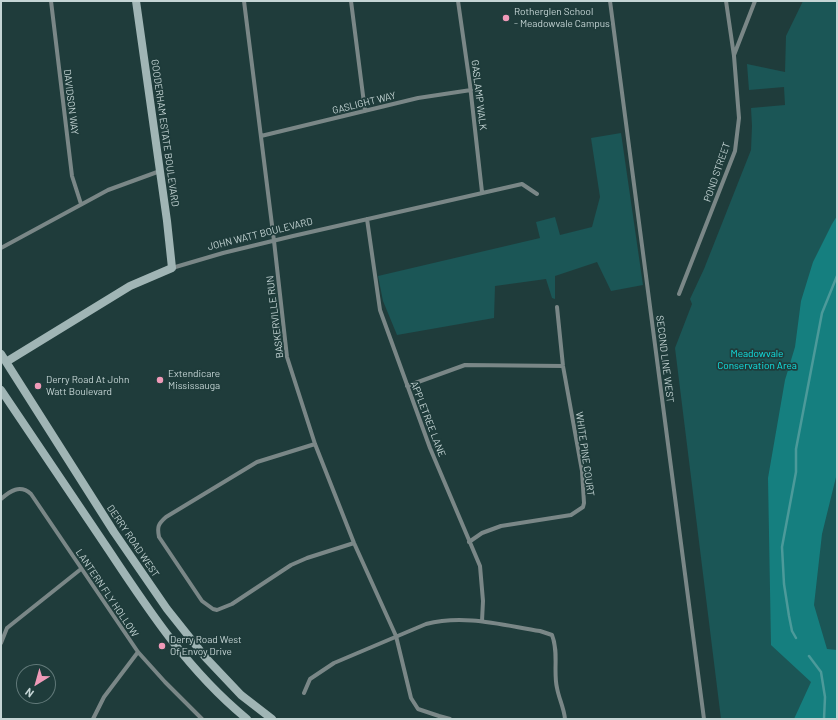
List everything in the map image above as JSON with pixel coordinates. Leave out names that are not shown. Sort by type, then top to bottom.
[{"type":"main road","name":"GOODERHAM ESTATE BOULEVARD","points":[[136,1],[172,268]]},
{"type":"main road","name":"JOHN WATT BOULEVARD","points":[[4,364],[130,286],[172,268]]},
{"type":"main road","name":"DERRY ROAD WEST","points":[[1,354],[4,364],[114,532],[167,609],[206,658],[241,695],[272,719]]},
{"type":"main road","points":[[1,390],[155,619],[193,667],[231,707],[246,719]]},
{"type":"street","name":"DAVIDSON WAY","points":[[51,1],[72,176],[81,204]]},
{"type":"street","name":"BASKERVILLE RUN","points":[[244,1],[287,356],[315,444],[354,543],[396,636],[411,698],[418,709],[450,719]]},
{"type":"street","points":[[351,1],[365,111]]},
{"type":"street","name":"GASLAMP WALK","points":[[458,1],[471,90],[482,192]]},
{"type":"street","name":"SECOND LINE WEST","points":[[610,1],[704,719]]},
{"type":"street","name":"POND STREET","points":[[680,294],[735,151],[739,118],[734,56],[726,1]]},
{"type":"street","points":[[734,56],[755,1]]},
{"type":"street","name":"GASLIGHT WAY","points":[[261,136],[418,98],[471,90]]},
{"type":"street","points":[[1,248],[108,190],[160,171]]},
{"type":"street","name":"JOHN WATT BOULEVARD","points":[[172,268],[223,253],[482,192],[522,184],[537,194]]},
{"type":"street","name":"APPLETREE LANE","points":[[367,219],[380,310],[430,448],[480,566],[483,601],[482,621]]},
{"type":"street","name":"WHITE PINE COURT","points":[[469,542],[482,533],[501,526],[571,515],[583,507],[582,471],[564,366],[557,307]]},
{"type":"street","points":[[407,386],[465,365],[564,366]]},
{"type":"street","points":[[315,444],[257,462],[166,517],[160,522],[157,528],[159,537],[202,601],[213,609],[217,610],[232,604],[291,565],[307,558],[354,543]]},
{"type":"street","name":"LANTERN FLY HOLLOW","points":[[1,499],[9,492],[17,488],[27,490],[31,494],[138,652],[168,686],[202,719]]},
{"type":"street","points":[[1,644],[7,628],[81,569]]},
{"type":"street","points":[[304,693],[310,679],[334,663],[426,624],[440,620],[465,619],[540,631],[552,635],[555,642],[557,688],[565,713],[565,719]]},
{"type":"street","points":[[93,719],[104,697],[138,652]]},
{"type":"green space","name":"Meadowvale Conservation Area","points":[[803,1],[837,1],[837,719],[721,719],[675,348],[692,304],[690,299],[704,269],[751,150],[751,108],[785,105],[784,87],[749,90],[747,64],[785,72],[786,36]]},
{"type":"green space","points":[[621,133],[643,285],[611,291],[597,262],[555,276],[555,299],[552,298],[546,279],[495,286],[494,318],[397,335],[383,301],[378,276],[540,238],[536,222],[555,217],[560,235],[592,227],[600,197],[591,138]]},
{"type":"shaded area","points":[[837,216],[837,473],[822,534],[814,605],[827,649],[837,650],[837,719],[794,719],[811,682],[771,645],[768,478],[785,380],[795,347],[801,301],[813,262]]},
{"type":"waterway","points":[[796,638],[792,631],[784,584],[782,547],[796,472],[796,449],[822,313],[837,276]]},
{"type":"waterway","points":[[809,656],[821,672],[825,697],[824,719]]},
{"type":"place","name":"Rotherglen School - Meadowvale Campus","points":[[506,18]]},
{"type":"place","name":"Extendicare Mississauga","points":[[160,380]]},
{"type":"place","name":"Derry Road At John Watt Boulevard","points":[[38,386]]},
{"type":"place","name":"Derry Road West Of Envoy Drive","points":[[162,646]]}]
